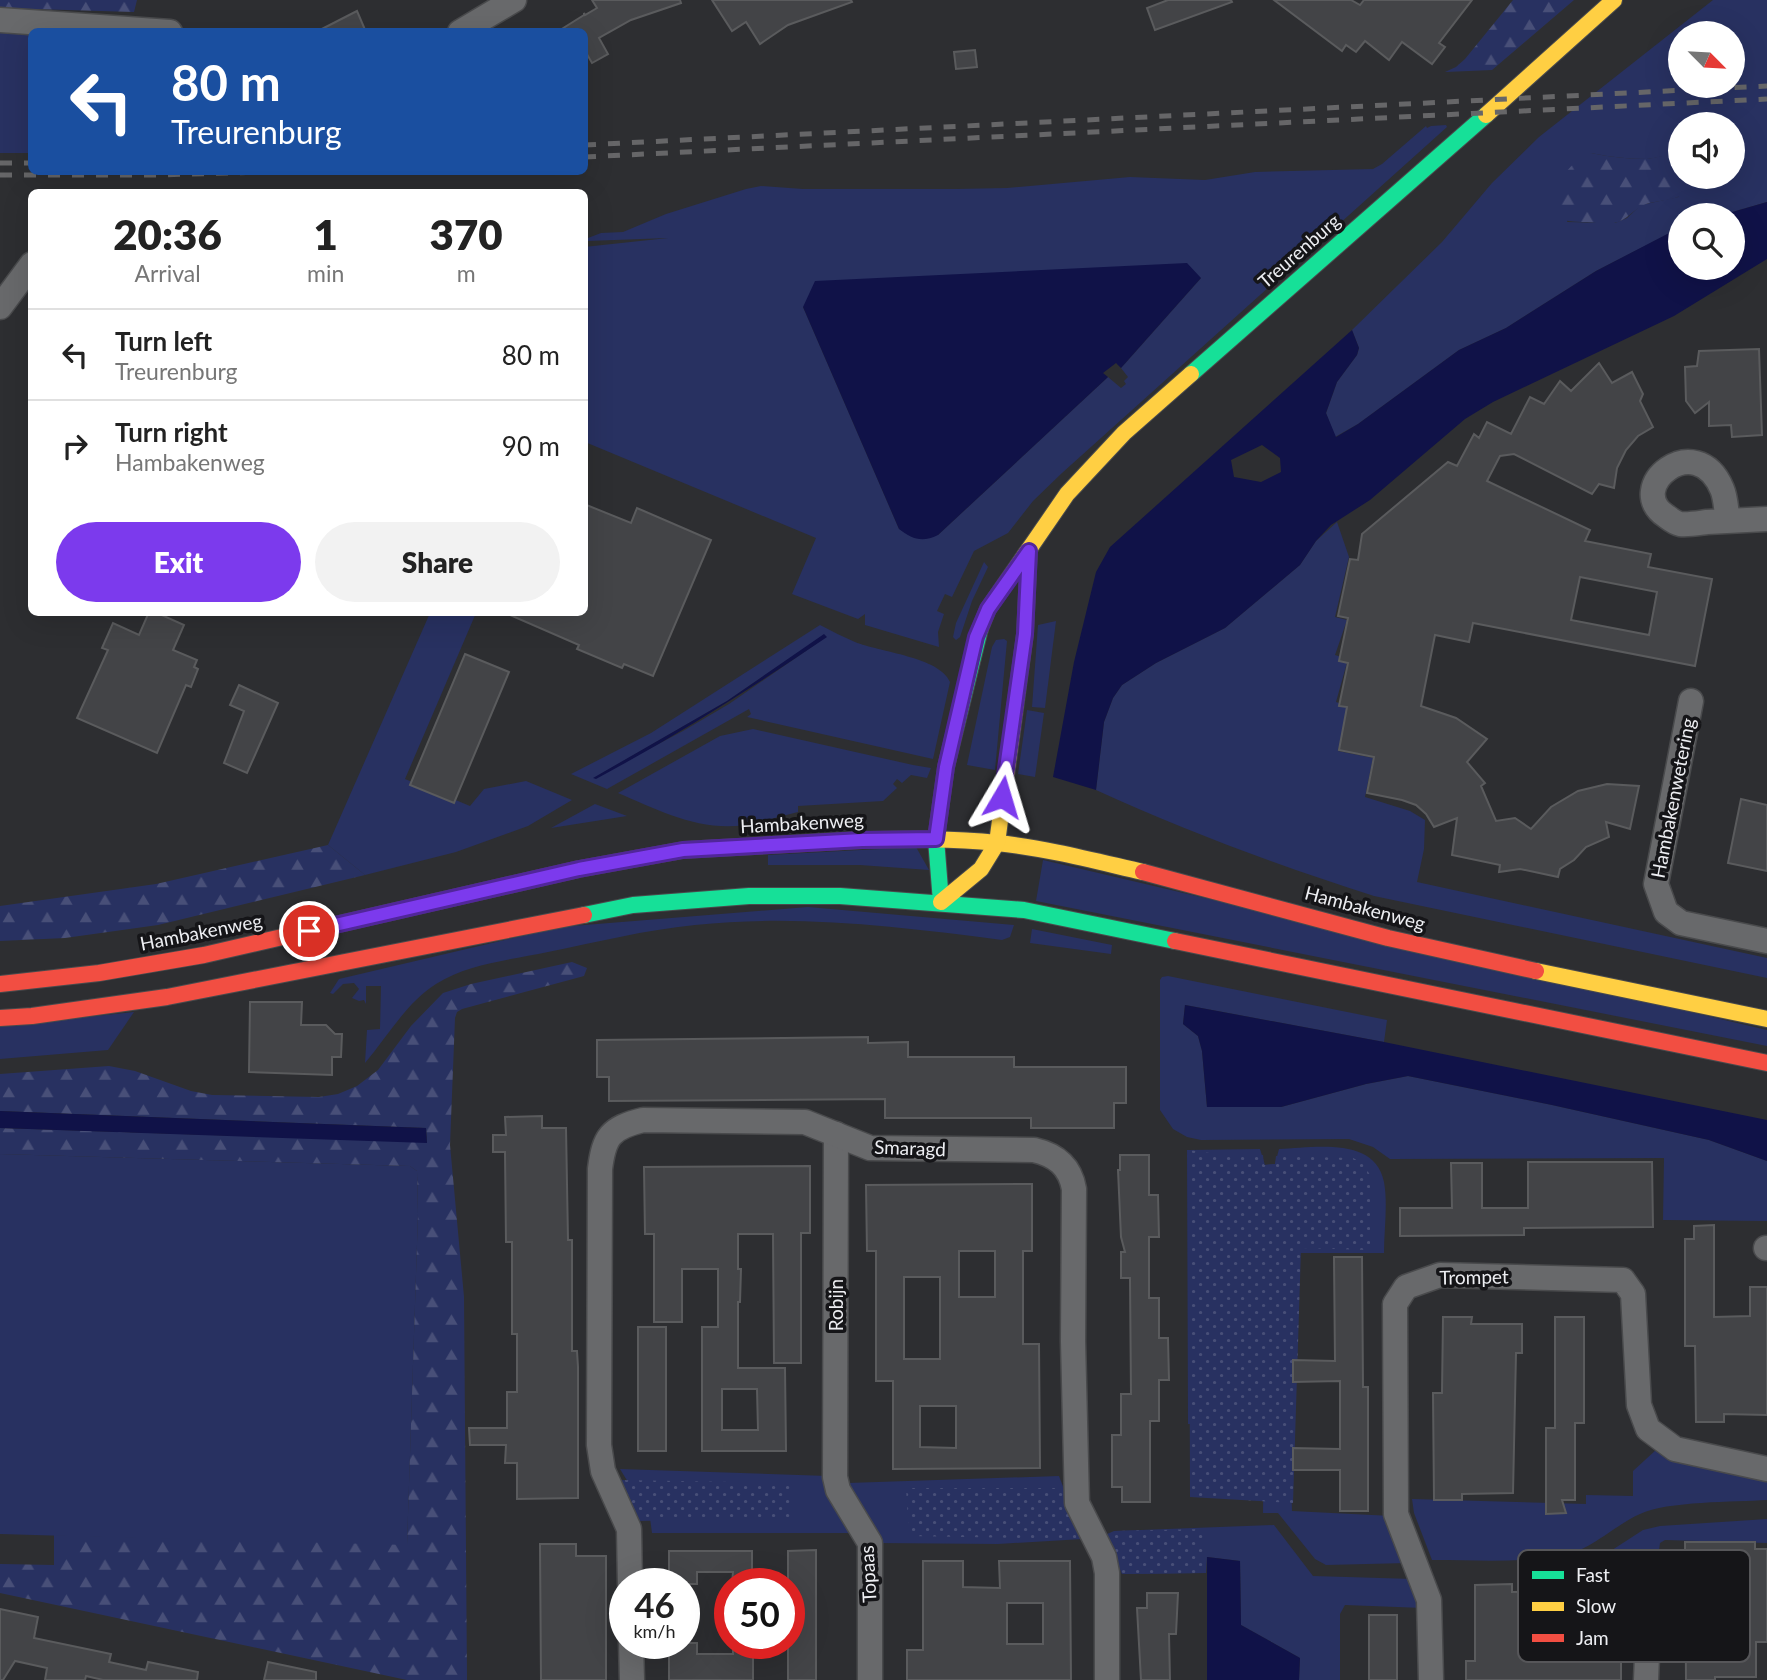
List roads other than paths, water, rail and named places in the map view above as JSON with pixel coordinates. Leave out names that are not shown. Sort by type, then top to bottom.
[{"type":"main road","name":"Treurenburg","points":[[942,902],[936,839],[946,767],[976,637],[988,609],[1067,494],[1124,433],[1614,0]]},
{"type":"main road","points":[[942,902],[982,871],[993,856],[997,843],[1025,634],[1029,551]]},
{"type":"main road","name":"Hambakenweg","points":[[0,984],[99,973],[204,955],[579,869],[683,850],[862,840],[936,839],[997,843],[1052,851],[1176,879],[1388,938],[1767,1019]]},
{"type":"main road","points":[[0,1018],[33,1016],[167,997],[633,905],[749,896],[840,896],[1024,910],[1767,1063]]},
{"type":"street","points":[[467,28],[514,0]]},
{"type":"street","points":[[0,20],[113,28]]},
{"type":"street","points":[[0,307],[28,269]]},
{"type":"street","points":[[1728,521],[1767,519]]},
{"type":"street","name":"Hambakenwetering","points":[[1691,701],[1656,884],[1666,912],[1681,923],[1767,941]]},
{"type":"street","name":"Smaragd","points":[[630,1568],[629,1529],[603,1471],[599,1445],[600,1183],[603,1148],[610,1134],[624,1125],[643,1120],[805,1122],[870,1148],[1034,1150],[1049,1154],[1072,1176],[1077,1503],[1104,1557],[1107,1573],[1107,1680]]},
{"type":"street","name":"Robijn","points":[[835,1477],[836,1134]]},
{"type":"street","name":"Trompet","points":[[1431,1680],[1429,1600],[1396,1514],[1395,1304],[1406,1287],[1440,1275],[1623,1280],[1633,1294],[1639,1405],[1648,1429],[1675,1449],[1767,1469]]},
{"type":"street","name":"Topaas","points":[[835,1477],[838,1490],[870,1544],[870,1680]]},
{"type":"street","points":[[631,1659],[632,1680]]},
{"type":"street","points":[[1646,1680],[1647,1662]]},
{"type":"railway","points":[[588,145],[1767,86]]},
{"type":"railway","points":[[588,157],[1767,99]]},
{"type":"railway","points":[[0,163],[28,163]]},
{"type":"railway","points":[[0,175],[28,175]]},
{"type":"railway","points":[[28,175],[155,175]]}]
